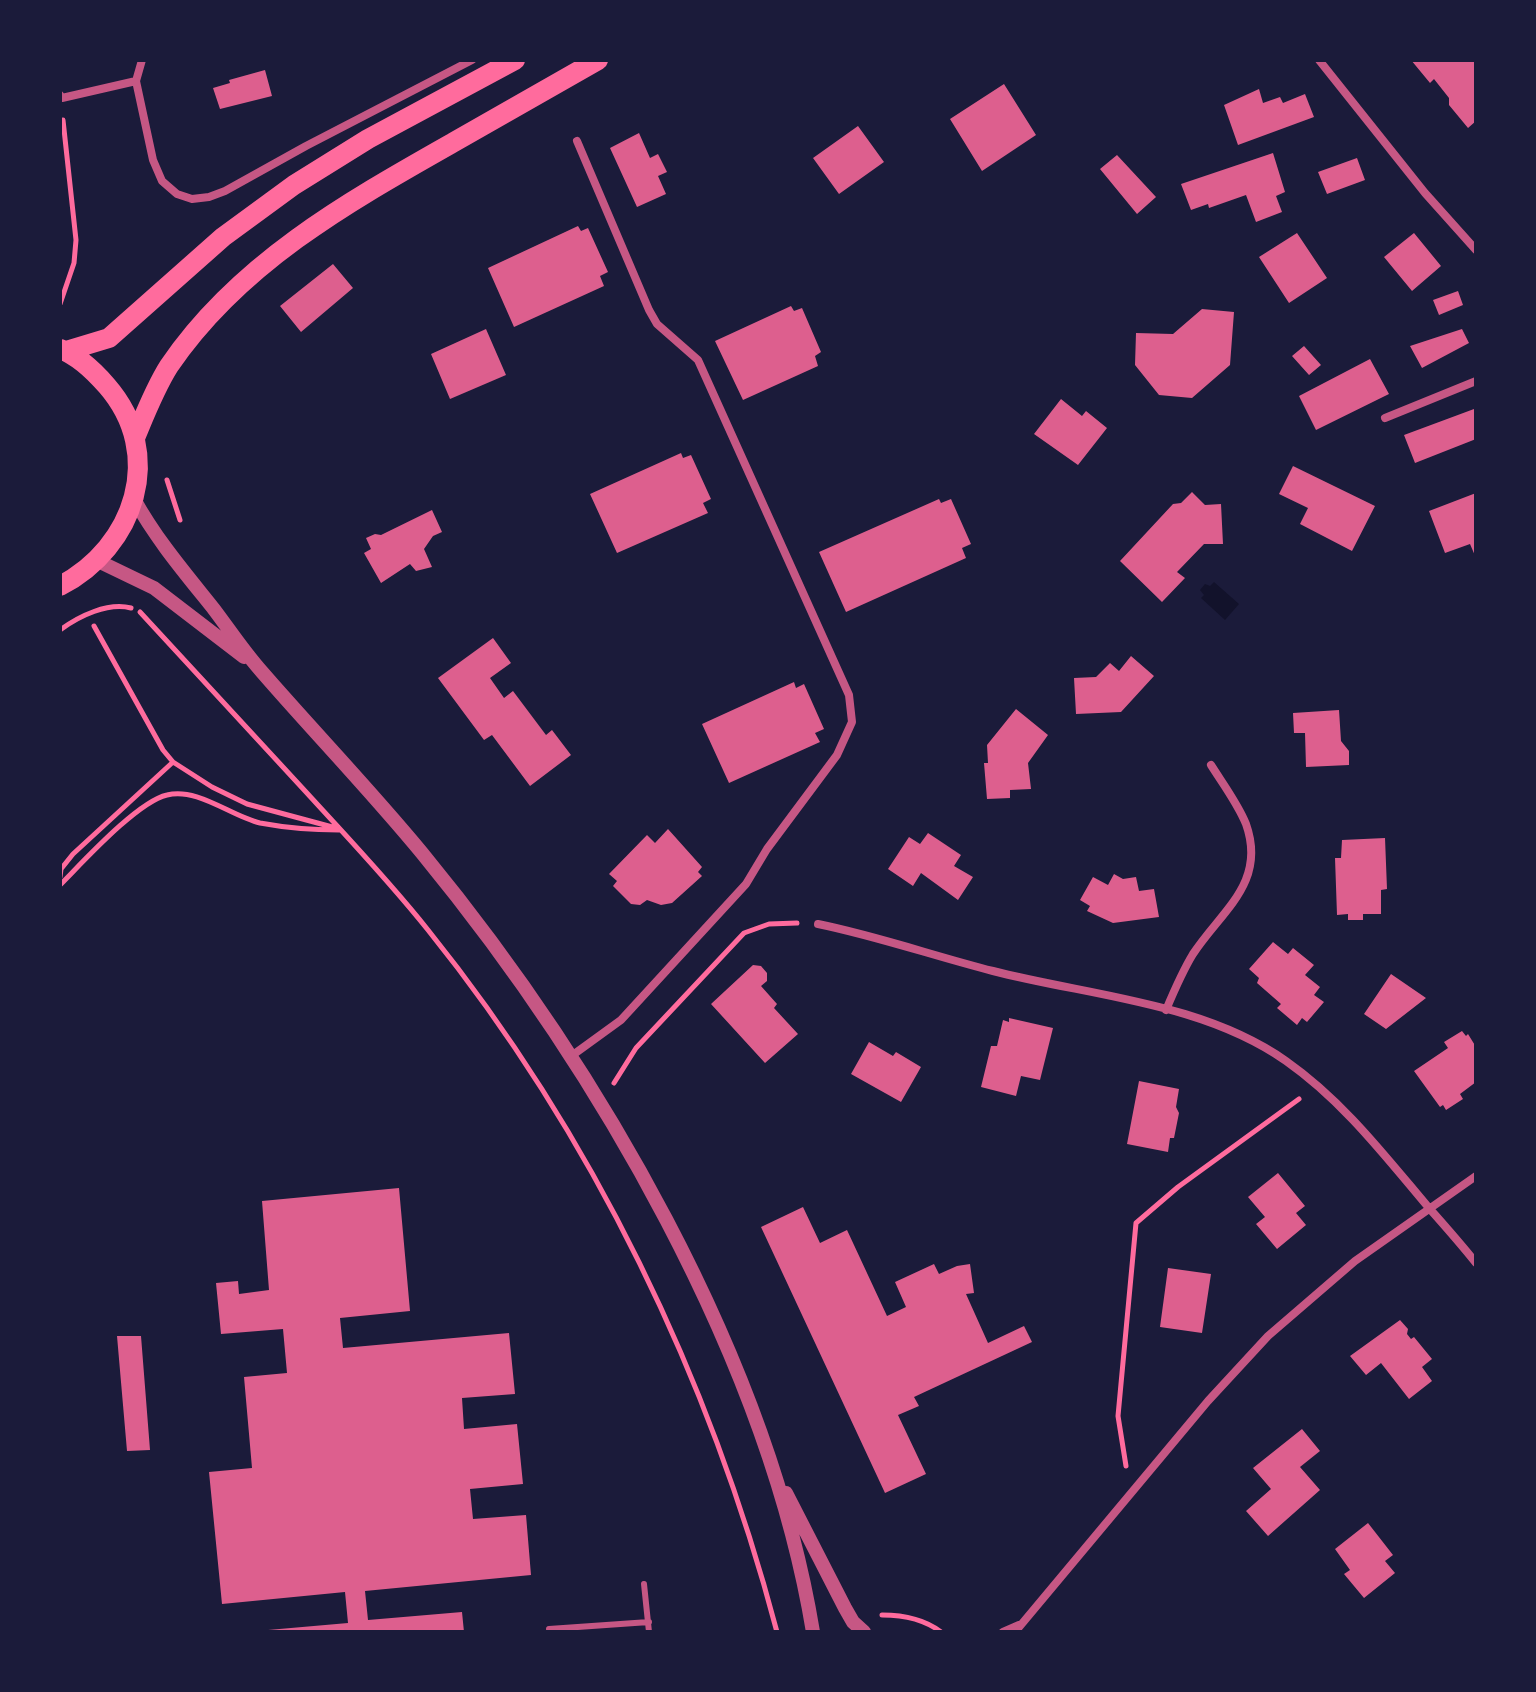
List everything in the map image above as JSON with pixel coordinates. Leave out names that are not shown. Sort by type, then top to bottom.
[{"type":"main road","points":[[63,350],[109,338],[223,237],[294,185],[368,139],[515,60]]},
{"type":"main road","points":[[135,438],[168,367],[213,312],[259,266],[301,235],[392,177],[598,60]]},
{"type":"main road","points":[[60,586],[98,561],[121,533],[134,499],[138,469],[135,438],[119,400],[92,369],[63,350]]},
{"type":"street","points":[[142,60],[136,81],[144,130],[162,181],[177,194],[192,199],[209,197],[472,60]]},
{"type":"street","points":[[1319,60],[1425,193],[1476,250]]},
{"type":"street","points":[[61,96],[136,81]]},
{"type":"street","points":[[570,1057],[621,1020],[730,903],[837,755],[852,722],[849,695],[698,360],[657,324],[649,310],[577,141]]},
{"type":"street","points":[[1385,418],[1476,381]]},
{"type":"street","points":[[134,499],[152,530],[260,670],[422,853],[487,938],[570,1057],[653,1196],[683,1253],[734,1366],[776,1474],[849,1615],[864,1632]]},
{"type":"street","points":[[98,561],[154,588],[260,670]]},
{"type":"street","points":[[1166,1010],[1193,954],[1237,899],[1249,872],[1251,847],[1245,821],[1211,765]]},
{"type":"street","points":[[818,924],[870,935],[993,971],[1166,1010],[1245,1037],[1287,1062],[1317,1085],[1379,1146],[1476,1263]]},
{"type":"street","points":[[1003,1632],[1017,1629],[1208,1401],[1268,1336],[1355,1261],[1476,1176]]},
{"type":"street","points":[[776,1474],[813,1632]]},
{"type":"lane","points":[[644,1584],[649,1632]]},
{"type":"lane","points":[[549,1629],[649,1622]]},
{"type":"path","points":[[60,304],[74,263],[76,240],[61,96]]},
{"type":"path","points":[[166,467],[169,493],[186,531]]},
{"type":"path","points":[[60,630],[80,618],[112,607],[138,610],[364,853],[428,930],[513,1044],[549,1097],[621,1227],[698,1392],[729,1474],[777,1632]]},
{"type":"path","points":[[94,626],[163,750],[173,762],[212,787],[247,804],[340,830]]},
{"type":"path","points":[[60,877],[61,869],[73,854],[173,762]]},
{"type":"path","points":[[60,885],[148,804],[166,795],[181,793],[197,796],[233,815],[259,822],[305,830],[340,830]]},
{"type":"path","points":[[596,1099],[613,1084],[625,1062],[647,1036],[744,933],[769,924],[818,924]]},
{"type":"path","points":[[1131,1495],[1118,1416],[1136,1223],[1178,1187],[1317,1085]]},
{"type":"shaded area","points":[[1214,582],[1239,604],[1225,620],[1201,598],[1204,595],[1200,590],[1205,584],[1210,586]]},
{"type":"building","points":[[1411,60],[1476,60],[1476,121],[1468,128],[1449,105],[1449,98],[1434,79],[1430,83]]},
{"type":"building","points":[[265,70],[272,96],[220,109],[213,88]]},
{"type":"building","points":[[1004,84],[1036,135],[982,171],[950,119]]},
{"type":"building","points":[[1259,89],[1263,103],[1280,97],[1283,103],[1305,94],[1314,117],[1238,145],[1224,105]]},
{"type":"building","points":[[858,126],[884,162],[839,194],[813,158]]},
{"type":"building","points":[[639,133],[650,158],[658,154],[667,172],[658,176],[666,194],[637,207],[610,148]]},
{"type":"building","points":[[1273,153],[1285,192],[1276,196],[1282,212],[1256,222],[1246,195],[1209,208],[1208,204],[1191,210],[1181,184]]},
{"type":"building","points":[[1117,155],[1156,197],[1137,214],[1100,169]]},
{"type":"building","points":[[1357,158],[1365,180],[1327,194],[1318,172]]},
{"type":"building","points":[[578,226],[581,231],[588,228],[608,272],[600,276],[604,286],[514,327],[488,268]]},
{"type":"building","points":[[1297,233],[1327,278],[1289,303],[1259,257]]},
{"type":"building","points":[[1414,233],[1441,266],[1412,291],[1384,257]]},
{"type":"building","points":[[333,264],[353,288],[301,332],[280,306]]},
{"type":"building","points":[[1458,291],[1463,305],[1439,315],[1433,300]]},
{"type":"building","points":[[791,306],[794,311],[802,308],[821,352],[815,356],[818,366],[743,400],[715,341]]},
{"type":"building","points":[[1202,309],[1234,312],[1230,365],[1192,398],[1159,395],[1135,365],[1136,333],[1173,334]]},
{"type":"building","points":[[486,329],[506,375],[450,399],[431,354]]},
{"type":"building","points":[[1462,329],[1469,343],[1422,368],[1410,346]]},
{"type":"building","points":[[1304,346],[1321,365],[1309,375],[1292,356]]},
{"type":"building","points":[[1370,359],[1389,394],[1316,430],[1299,396]]},
{"type":"building","points":[[1061,399],[1082,416],[1086,411],[1107,428],[1078,465],[1034,434]]},
{"type":"building","points":[[1474,409],[1476,439],[1415,463],[1404,435]]},
{"type":"building","points":[[681,453],[683,458],[691,455],[711,499],[703,503],[708,513],[617,553],[590,494]]},
{"type":"building","points":[[1293,466],[1375,506],[1352,551],[1300,524],[1308,508],[1279,494]]},
{"type":"building","points":[[1192,492],[1205,505],[1221,504],[1223,544],[1204,544],[1177,572],[1185,578],[1162,602],[1120,561],[1173,504],[1181,503]]},
{"type":"building","points":[[1476,493],[1476,558],[1470,544],[1445,553],[1429,511]]},
{"type":"building","points":[[939,499],[941,503],[951,499],[971,544],[962,548],[966,558],[846,612],[819,552]]},
{"type":"building","points":[[432,510],[442,532],[433,536],[424,549],[432,567],[416,571],[410,564],[381,583],[364,553],[371,549],[366,538],[381,535]]},
{"type":"building","points":[[493,638],[511,663],[490,678],[504,698],[513,691],[546,735],[552,730],[571,755],[530,786],[492,735],[484,740],[438,678]]},
{"type":"building","points":[[1131,656],[1154,676],[1121,712],[1076,714],[1074,678],[1096,677],[1110,663],[1119,671]]},
{"type":"building","points":[[794,682],[796,688],[804,684],[824,729],[815,733],[820,742],[729,783],[702,724]]},
{"type":"building","points":[[1016,709],[1048,735],[1028,763],[1031,789],[1010,790],[1010,798],[987,799],[984,763],[988,763],[987,745]]},
{"type":"building","points":[[1339,710],[1341,741],[1349,751],[1349,765],[1306,767],[1305,733],[1294,733],[1293,713]]},
{"type":"building","points":[[668,829],[702,867],[698,872],[702,876],[672,903],[661,905],[647,900],[640,905],[631,904],[613,886],[617,881],[609,874],[647,835],[655,843]]},
{"type":"building","points":[[928,833],[961,855],[954,866],[973,877],[958,900],[921,873],[913,886],[888,869],[909,837],[920,844]]},
{"type":"building","points":[[1385,838],[1387,889],[1381,890],[1381,914],[1363,914],[1363,920],[1348,920],[1348,914],[1337,915],[1335,858],[1341,858],[1342,840]]},
{"type":"building","points":[[1114,874],[1123,879],[1136,877],[1139,891],[1154,889],[1159,917],[1113,923],[1087,911],[1090,906],[1080,900],[1093,877],[1108,885]]},
{"type":"building","points":[[1273,942],[1288,954],[1293,948],[1314,965],[1305,975],[1320,987],[1314,995],[1324,1002],[1307,1022],[1302,1018],[1297,1025],[1277,1008],[1281,1004],[1257,983],[1259,978],[1249,969]]},
{"type":"building","points":[[753,965],[761,966],[767,973],[767,981],[761,986],[777,1004],[774,1008],[798,1034],[765,1063],[711,1004]]},
{"type":"building","points":[[1391,974],[1426,998],[1386,1029],[1364,1014]]},
{"type":"building","points":[[1009,1018],[1053,1028],[1040,1080],[1021,1076],[1016,1096],[981,1087],[991,1046],[997,1046],[1003,1020],[1009,1022]]},
{"type":"building","points":[[1462,1031],[1466,1036],[1468,1034],[1476,1047],[1476,1082],[1460,1094],[1463,1099],[1446,1110],[1443,1105],[1440,1107],[1414,1071],[1448,1048],[1444,1042]]},
{"type":"building","points":[[869,1042],[893,1056],[896,1052],[921,1067],[901,1102],[851,1074]]},
{"type":"building","points":[[1139,1081],[1179,1089],[1176,1107],[1179,1113],[1168,1152],[1127,1144]]},
{"type":"building","points":[[1278,1173],[1305,1206],[1296,1213],[1306,1225],[1277,1249],[1256,1224],[1265,1217],[1248,1197]]},
{"type":"building","points":[[399,1188],[410,1311],[340,1318],[343,1348],[509,1333],[515,1394],[462,1398],[464,1429],[517,1424],[523,1484],[470,1489],[473,1519],[526,1515],[531,1575],[365,1591],[368,1620],[462,1612],[464,1632],[269,1632],[348,1623],[345,1592],[222,1604],[209,1472],[252,1468],[244,1377],[287,1373],[283,1329],[221,1334],[216,1283],[238,1281],[239,1294],[269,1290],[262,1201]]},
{"type":"building","points":[[803,1207],[820,1243],[847,1230],[887,1316],[906,1307],[895,1282],[934,1264],[939,1274],[970,1264],[974,1293],[966,1294],[988,1343],[1024,1326],[1032,1342],[914,1397],[919,1406],[898,1415],[926,1474],[885,1493],[761,1227]]},
{"type":"building","points":[[1168,1268],[1211,1274],[1202,1333],[1160,1327]]},
{"type":"building","points":[[1400,1320],[1408,1329],[1411,1339],[1414,1337],[1432,1359],[1422,1367],[1432,1381],[1409,1399],[1381,1363],[1366,1375],[1350,1356]]},
{"type":"building","points":[[117,1336],[141,1336],[150,1450],[127,1451]]},
{"type":"building","points":[[1302,1429],[1320,1451],[1300,1467],[1320,1490],[1268,1536],[1246,1511],[1271,1489],[1253,1468]]},
{"type":"building","points":[[1368,1523],[1393,1555],[1385,1561],[1395,1573],[1364,1598],[1344,1574],[1350,1570],[1335,1549]]}]
